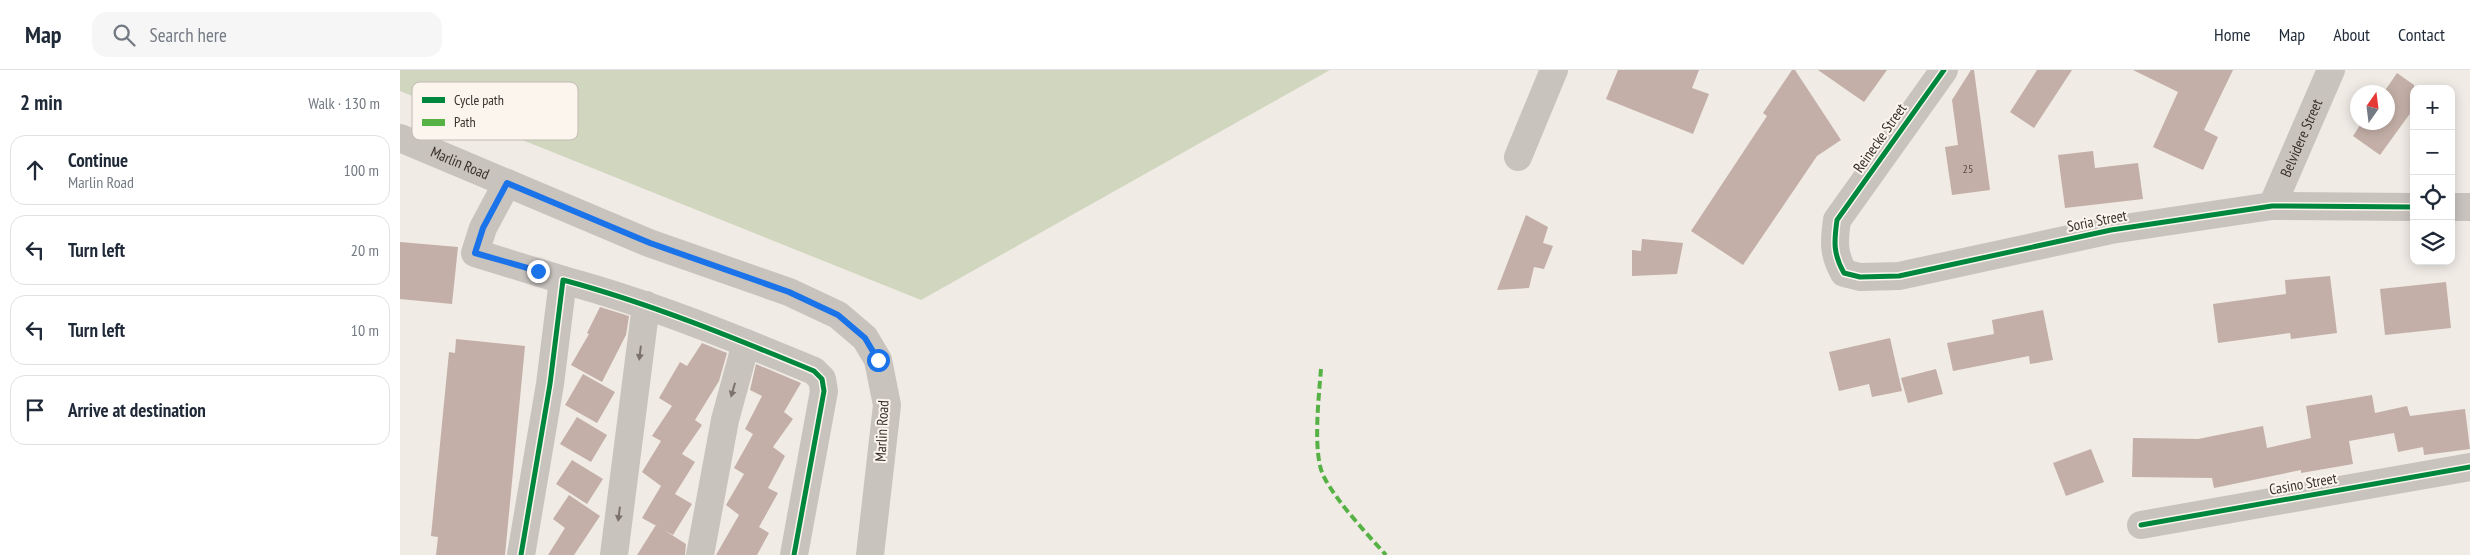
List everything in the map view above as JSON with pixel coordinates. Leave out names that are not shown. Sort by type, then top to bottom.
[{"type":"street","points":[[1518,157],[1554,70]]},
{"type":"street","name":"Reinecke Street","points":[[1837,220],[1944,70]]},
{"type":"street","name":"Belvidere Street","points":[[2272,206],[2331,70]]},
{"type":"street","name":"Marlin Road","points":[[400,138],[650,243],[789,292],[838,315],[865,338],[878,360],[887,406],[870,555]]},
{"type":"street","points":[[507,183],[483,228],[475,253],[646,305],[814,371],[822,380],[824,391],[794,555]]},
{"type":"street","name":"Soria Street","points":[[1837,220],[1833,244],[1837,261],[1844,273],[1860,278],[1899,276],[2111,230],[2272,206],[2410,207]]},
{"type":"street","points":[[2455,207],[2470,207]]},
{"type":"street","points":[[521,555],[550,384],[563,280]]},
{"type":"street","points":[[614,555],[646,305]]},
{"type":"street","points":[[700,555],[724,420],[746,343]]},
{"type":"street","name":"Casino Street","points":[[2141,525],[2470,467]]},
{"type":"green space","points":[[400,70],[1330,70],[921,300],[522,140],[578,140],[578,82],[412,82],[412,96],[400,91]]},
{"type":"building","points":[[1618,70],[1699,70],[1692,88],[1709,94],[1693,134],[1606,99]]},
{"type":"building","points":[[1792,70],[1795,70],[1841,140],[1817,156],[1743,265],[1691,231],[1767,116],[1763,113]]},
{"type":"building","points":[[1818,70],[1887,70],[1864,102]]},
{"type":"building","points":[[1971,70],[1974,70],[1990,190],[1952,195],[1945,147],[1958,145],[1952,100]]},
{"type":"building","points":[[2037,70],[2072,70],[2034,128],[2010,112]]},
{"type":"building","points":[[2133,70],[2233,70],[2204,130],[2218,137],[2203,170],[2153,147],[2178,92]]},
{"type":"building","points":[[2397,73],[2414,85],[2410,85],[2410,114],[2380,155],[2353,136],[2357,130],[2395,130],[2395,85],[2389,85]]},
{"type":"building","points":[[2093,151],[2095,168],[2138,163],[2143,199],[2065,208],[2058,155]]},
{"type":"building","points":[[1526,215],[1548,227],[1543,243],[1553,246],[1544,269],[1534,267],[1529,288],[1497,290]]},
{"type":"building","points":[[1642,239],[1683,243],[1677,274],[1632,276],[1632,250],[1641,251]]},
{"type":"building","points":[[400,242],[458,247],[452,304],[400,299]]},
{"type":"building","points":[[2330,276],[2337,333],[2291,339],[2290,333],[2218,343],[2213,304],[2286,294],[2285,280]]},
{"type":"building","points":[[2446,282],[2451,328],[2385,335],[2380,289]]},
{"type":"building","points":[[600,307],[629,316],[626,335],[602,382],[571,365],[589,334],[587,333]]},
{"type":"building","points":[[2043,310],[2053,360],[2030,364],[2029,356],[1953,371],[1947,343],[1994,334],[1992,320]]},
{"type":"building","points":[[1890,338],[1902,391],[1872,397],[1869,384],[1839,391],[1829,352]]},
{"type":"building","points":[[456,339],[525,346],[505,555],[436,555],[438,537],[431,536],[449,352],[455,353]]},
{"type":"building","points":[[702,343],[727,353],[719,381],[695,420],[702,425],[682,454],[695,462],[675,494],[692,504],[673,535],[642,518],[661,486],[642,472],[661,441],[652,436],[672,406],[659,398],[680,362],[687,366]]},
{"type":"building","points":[[756,364],[801,383],[784,412],[793,419],[773,447],[785,456],[768,488],[778,493],[759,527],[769,533],[757,555],[716,555],[739,515],[726,505],[744,474],[734,468],[753,434],[745,429],[762,396],[750,390]]},
{"type":"building","points":[[1936,369],[1943,394],[1908,403],[1901,378]]},
{"type":"building","points":[[583,374],[615,392],[597,423],[565,405]]},
{"type":"building","points":[[2372,395],[2375,413],[2407,406],[2410,416],[2465,409],[2470,449],[2424,455],[2423,447],[2398,452],[2394,433],[2349,441],[2353,464],[2301,473],[2301,470],[2214,488],[2212,478],[2132,477],[2133,438],[2198,439],[2263,426],[2267,448],[2311,438],[2306,406]]},
{"type":"building","points":[[577,417],[607,435],[591,462],[560,444]]},
{"type":"building","points":[[2091,449],[2104,482],[2066,496],[2053,463]]},
{"type":"building","points":[[572,460],[603,479],[587,504],[556,484]]},
{"type":"building","points":[[569,495],[600,516],[574,555],[548,555],[565,528],[553,519]]},
{"type":"building","points":[[656,525],[686,544],[685,555],[637,555]]},
{"type":"marked path","points":[[1321,369],[1317,424],[1320,467],[1337,497],[1386,555]]},
{"type":"cycle path","points":[[1944,70],[1837,220],[1835,247],[1844,273],[1860,277],[1899,276],[2111,230],[2272,206],[2410,207]]},
{"type":"cycle path","points":[[521,555],[550,384],[563,280],[627,299],[690,321],[814,371],[822,379],[824,391],[794,555]]},
{"type":"cycle path","points":[[2141,525],[2470,467]]},
{"type":"route","points":[[538,271],[475,253],[483,228],[507,183],[650,243],[789,292],[838,315],[865,338],[878,360]]}]
